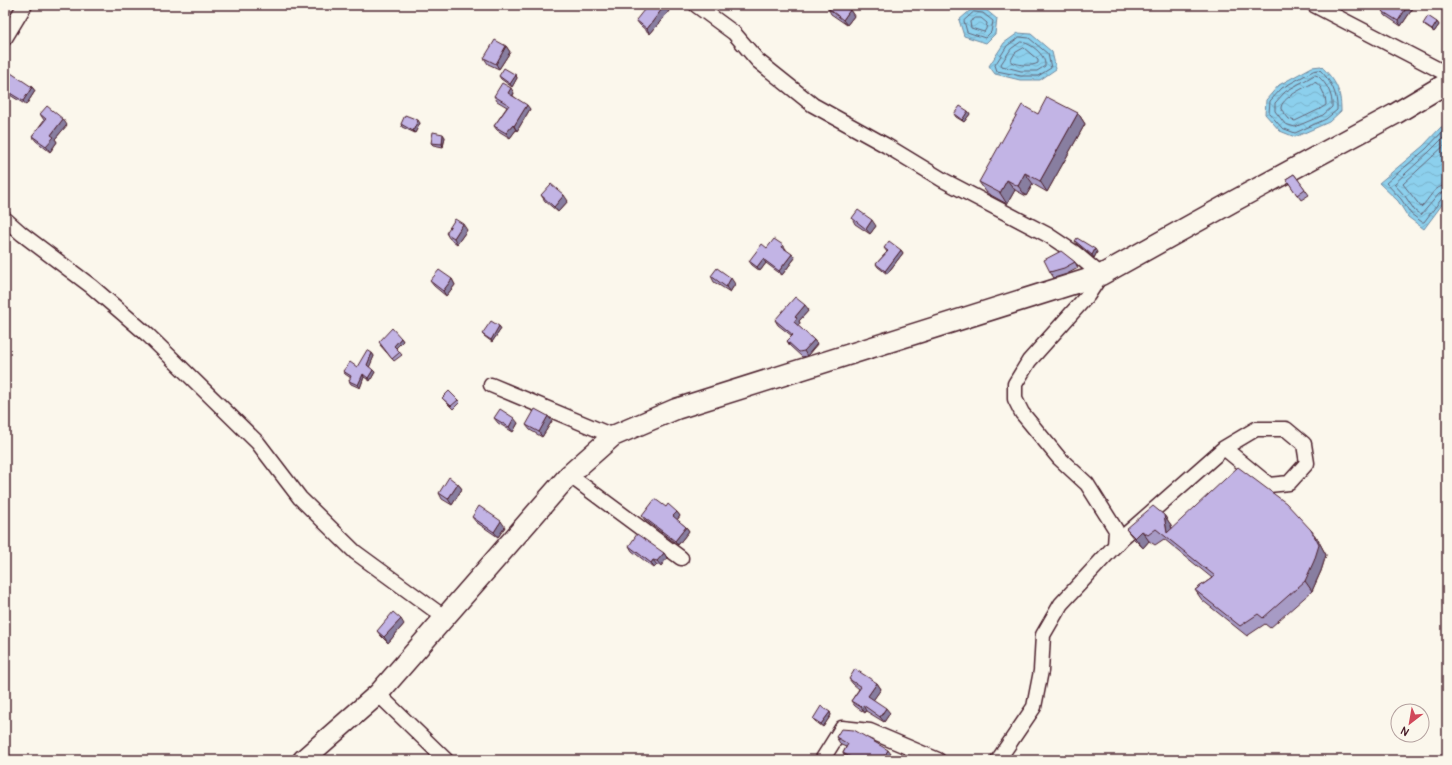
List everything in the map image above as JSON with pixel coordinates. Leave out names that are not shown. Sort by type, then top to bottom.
[{"type":"main road","points":[[303,760],[378,694],[569,475],[614,436],[676,409],[1101,275],[1395,114],[1447,83]]},
{"type":"street","points":[[5,38],[25,5]]},
{"type":"street","points":[[696,5],[734,33],[758,61],[813,105],[881,142],[943,180],[1048,236],[1075,253],[1101,275],[1088,295],[1029,361],[1016,384],[1015,399],[1022,413],[1059,458],[1087,484],[1116,530],[1115,546]]},
{"type":"street","points":[[1314,5],[1447,74]]},
{"type":"street","points":[[5,219],[22,234],[91,286],[154,342],[258,442],[300,498],[355,552],[444,617]]},
{"type":"street","points":[[491,385],[614,436]]},
{"type":"street","points":[[998,760],[1034,707],[1041,671],[1043,635],[1061,604],[1123,537],[1224,448],[1256,429],[1286,429],[1304,444],[1307,463],[1289,483],[1269,485],[1224,448]]},
{"type":"street","points":[[569,475],[681,558]]},
{"type":"street","points":[[378,694],[446,760]]},
{"type":"street","points":[[822,760],[842,728],[870,731],[938,760]]},
{"type":"water","points":[[973,8],[985,9],[997,19],[995,34],[986,43],[964,36],[959,20]]},
{"type":"water","points":[[1018,33],[1031,34],[1052,52],[1056,69],[1040,80],[1020,80],[995,74],[989,66],[1004,43]]},
{"type":"water","points":[[1321,66],[1337,86],[1340,97],[1341,111],[1329,122],[1295,137],[1280,131],[1265,114],[1266,100],[1279,85],[1312,67]]},
{"type":"water","points":[[1441,127],[1447,127],[1447,198],[1424,229],[1408,217],[1398,201],[1379,183],[1423,146]]},
{"type":"building","points":[[648,5],[665,5],[647,29],[636,20]]},
{"type":"building","points":[[830,5],[843,5],[850,10],[843,20],[828,8]]},
{"type":"building","points":[[1386,5],[1408,5],[1398,21],[1382,11]]},
{"type":"building","points":[[1428,16],[1437,22],[1432,30],[1423,24]]},
{"type":"building","points":[[495,40],[506,46],[496,64],[484,58]]},
{"type":"building","points":[[504,68],[516,75],[510,84],[499,76]]},
{"type":"building","points":[[11,73],[32,87],[23,101],[5,90],[5,76],[7,78]]},
{"type":"building","points":[[502,83],[511,88],[508,93],[527,105],[514,126],[513,125],[506,133],[494,126],[509,105],[494,96]]},
{"type":"building","points":[[1047,97],[1078,113],[1040,181],[1025,173],[1018,186],[1007,180],[1000,193],[979,182],[1022,105],[1038,114]]},
{"type":"building","points":[[47,106],[63,119],[51,135],[54,137],[46,146],[32,136],[46,119],[40,114]]},
{"type":"building","points":[[960,106],[968,111],[962,120],[954,114]]},
{"type":"building","points":[[405,115],[418,120],[413,131],[401,124]]},
{"type":"building","points":[[433,132],[443,134],[442,144],[431,143]]},
{"type":"building","points":[[1294,174],[1305,189],[1297,195],[1286,179]]},
{"type":"building","points":[[551,184],[564,195],[554,207],[541,195]]},
{"type":"building","points":[[858,210],[872,220],[866,229],[852,218]]},
{"type":"building","points":[[455,219],[463,224],[454,238],[446,233]]},
{"type":"building","points":[[1077,238],[1095,249],[1092,255],[1075,241]]},
{"type":"building","points":[[774,239],[792,254],[779,271],[763,259],[757,267],[749,261],[762,244],[767,248]]},
{"type":"building","points":[[889,241],[901,250],[885,271],[876,264],[888,251],[884,248]]},
{"type":"building","points":[[1061,251],[1075,262],[1064,268],[1050,272],[1044,260]]},
{"type":"building","points":[[717,268],[731,278],[726,287],[711,276]]},
{"type":"building","points":[[439,270],[452,279],[443,291],[430,281]]},
{"type":"building","points":[[795,297],[805,305],[795,317],[797,318],[794,322],[814,340],[804,351],[799,352],[787,341],[793,335],[775,320]]},
{"type":"building","points":[[491,321],[499,326],[491,340],[482,334]]},
{"type":"building","points":[[392,328],[401,338],[394,346],[400,352],[392,359],[379,342]]},
{"type":"building","points":[[367,350],[372,353],[367,365],[373,370],[368,378],[363,374],[358,385],[349,381],[351,376],[343,371],[350,362],[357,367]]},
{"type":"building","points":[[449,391],[458,400],[451,406],[442,398]]},
{"type":"building","points":[[500,409],[514,418],[509,427],[494,418]]},
{"type":"building","points":[[535,409],[548,416],[539,432],[526,425]]},
{"type":"building","points":[[1238,467],[1286,503],[1311,530],[1319,545],[1305,581],[1263,618],[1258,614],[1240,626],[1195,590],[1215,576],[1156,529],[1148,535],[1142,531],[1135,538],[1126,529],[1153,506],[1164,515],[1167,533]]},
{"type":"building","points":[[449,477],[458,484],[448,499],[439,493]]},
{"type":"building","points":[[655,499],[666,507],[668,504],[677,512],[673,516],[686,527],[675,541],[642,516]]},
{"type":"building","points":[[479,506],[501,521],[494,532],[472,517]]},
{"type":"building","points":[[637,534],[664,553],[657,561],[653,560],[651,563],[629,546]]},
{"type":"building","points":[[393,612],[401,619],[384,637],[377,631]]},
{"type":"building","points":[[855,669],[877,683],[868,696],[886,708],[880,717],[863,705],[861,707],[851,701],[861,687],[849,679]]},
{"type":"building","points":[[821,706],[830,712],[821,724],[813,719]]},
{"type":"building","points":[[841,729],[854,730],[888,750],[882,760],[855,760],[843,753],[848,744],[836,737]]}]
